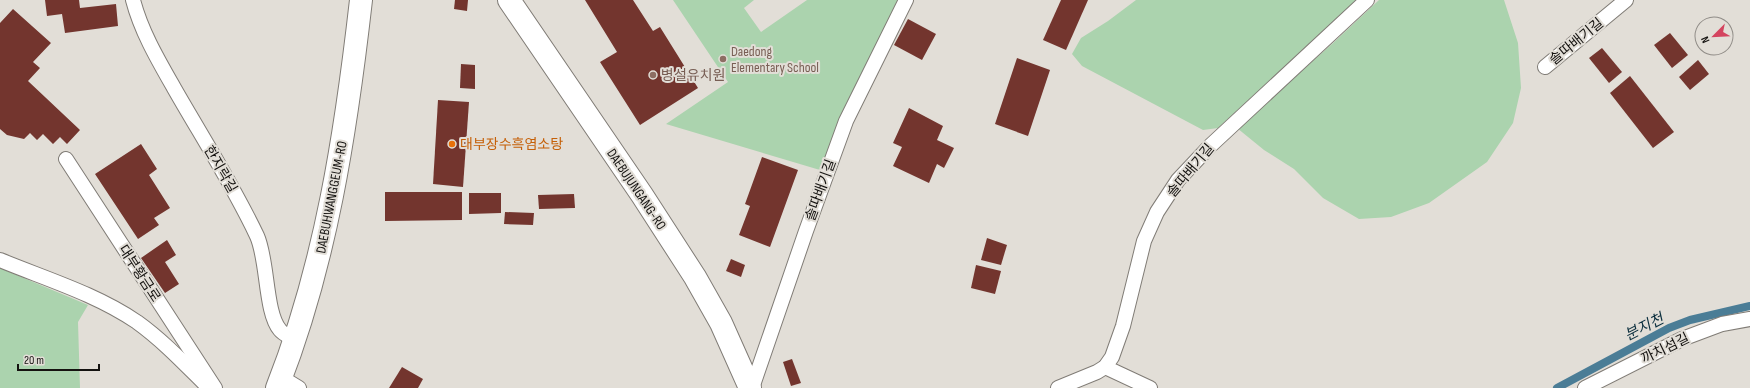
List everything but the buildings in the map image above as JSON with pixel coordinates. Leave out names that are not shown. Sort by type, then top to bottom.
[{"type":"street","name":"DAEBUHWANGGEUM-RO","points":[[286,384],[295,340],[316,267],[332,198],[349,102],[361,0]]},
{"type":"street","name":"DAEBUJUNGANG-RO","points":[[509,0],[642,195],[695,277],[721,323],[751,388]]},
{"type":"lane","name":"한지락길","points":[[132,0],[146,35],[163,69],[224,172],[258,238],[264,262],[274,320],[280,330],[295,340]]},
{"type":"lane","name":"솔따배기길","points":[[751,388],[846,121],[906,0]]},
{"type":"lane","name":"솔따배기길","points":[[1105,367],[1117,347],[1144,241],[1157,212],[1178,180],[1210,146],[1367,0]]},
{"type":"lane","name":"솔따배기길","points":[[1545,67],[1626,0]]},
{"type":"lane","name":"대부황금로","points":[[66,159],[215,388]]},
{"type":"lane","points":[[0,260],[104,303],[130,318],[166,346],[210,388]]},
{"type":"lane","name":"까치섬길","points":[[1585,388],[1682,339],[1722,324],[1750,319]]},
{"type":"lane","points":[[1058,388],[1097,372],[1105,367],[1150,388]]},
{"type":"green space","points":[[673,0],[754,0],[744,8],[761,32],[807,0],[898,0],[840,118],[820,170],[666,124],[728,82]]},
{"type":"green space","points":[[1136,0],[1358,0],[1218,128],[1203,130],[1082,66],[1072,54],[1081,38],[1108,21]]},
{"type":"green space","points":[[1379,0],[1504,0],[1518,43],[1521,88],[1513,123],[1487,162],[1429,203],[1391,217],[1359,219],[1323,198],[1294,169],[1264,150],[1237,128],[1332,44]]},
{"type":"green space","points":[[0,268],[88,305],[78,322],[80,388],[0,388]]},
{"type":"waterway","name":"분지천","points":[[1557,388],[1669,328],[1690,320],[1750,306]]},
{"type":"place","name":"Daedong Elementary School","points":[[723,59]]},
{"type":"place","name":"병설유치원","points":[[653,75]]},
{"type":"place","name":"대부장수흑염소탕","points":[[452,144]]}]
